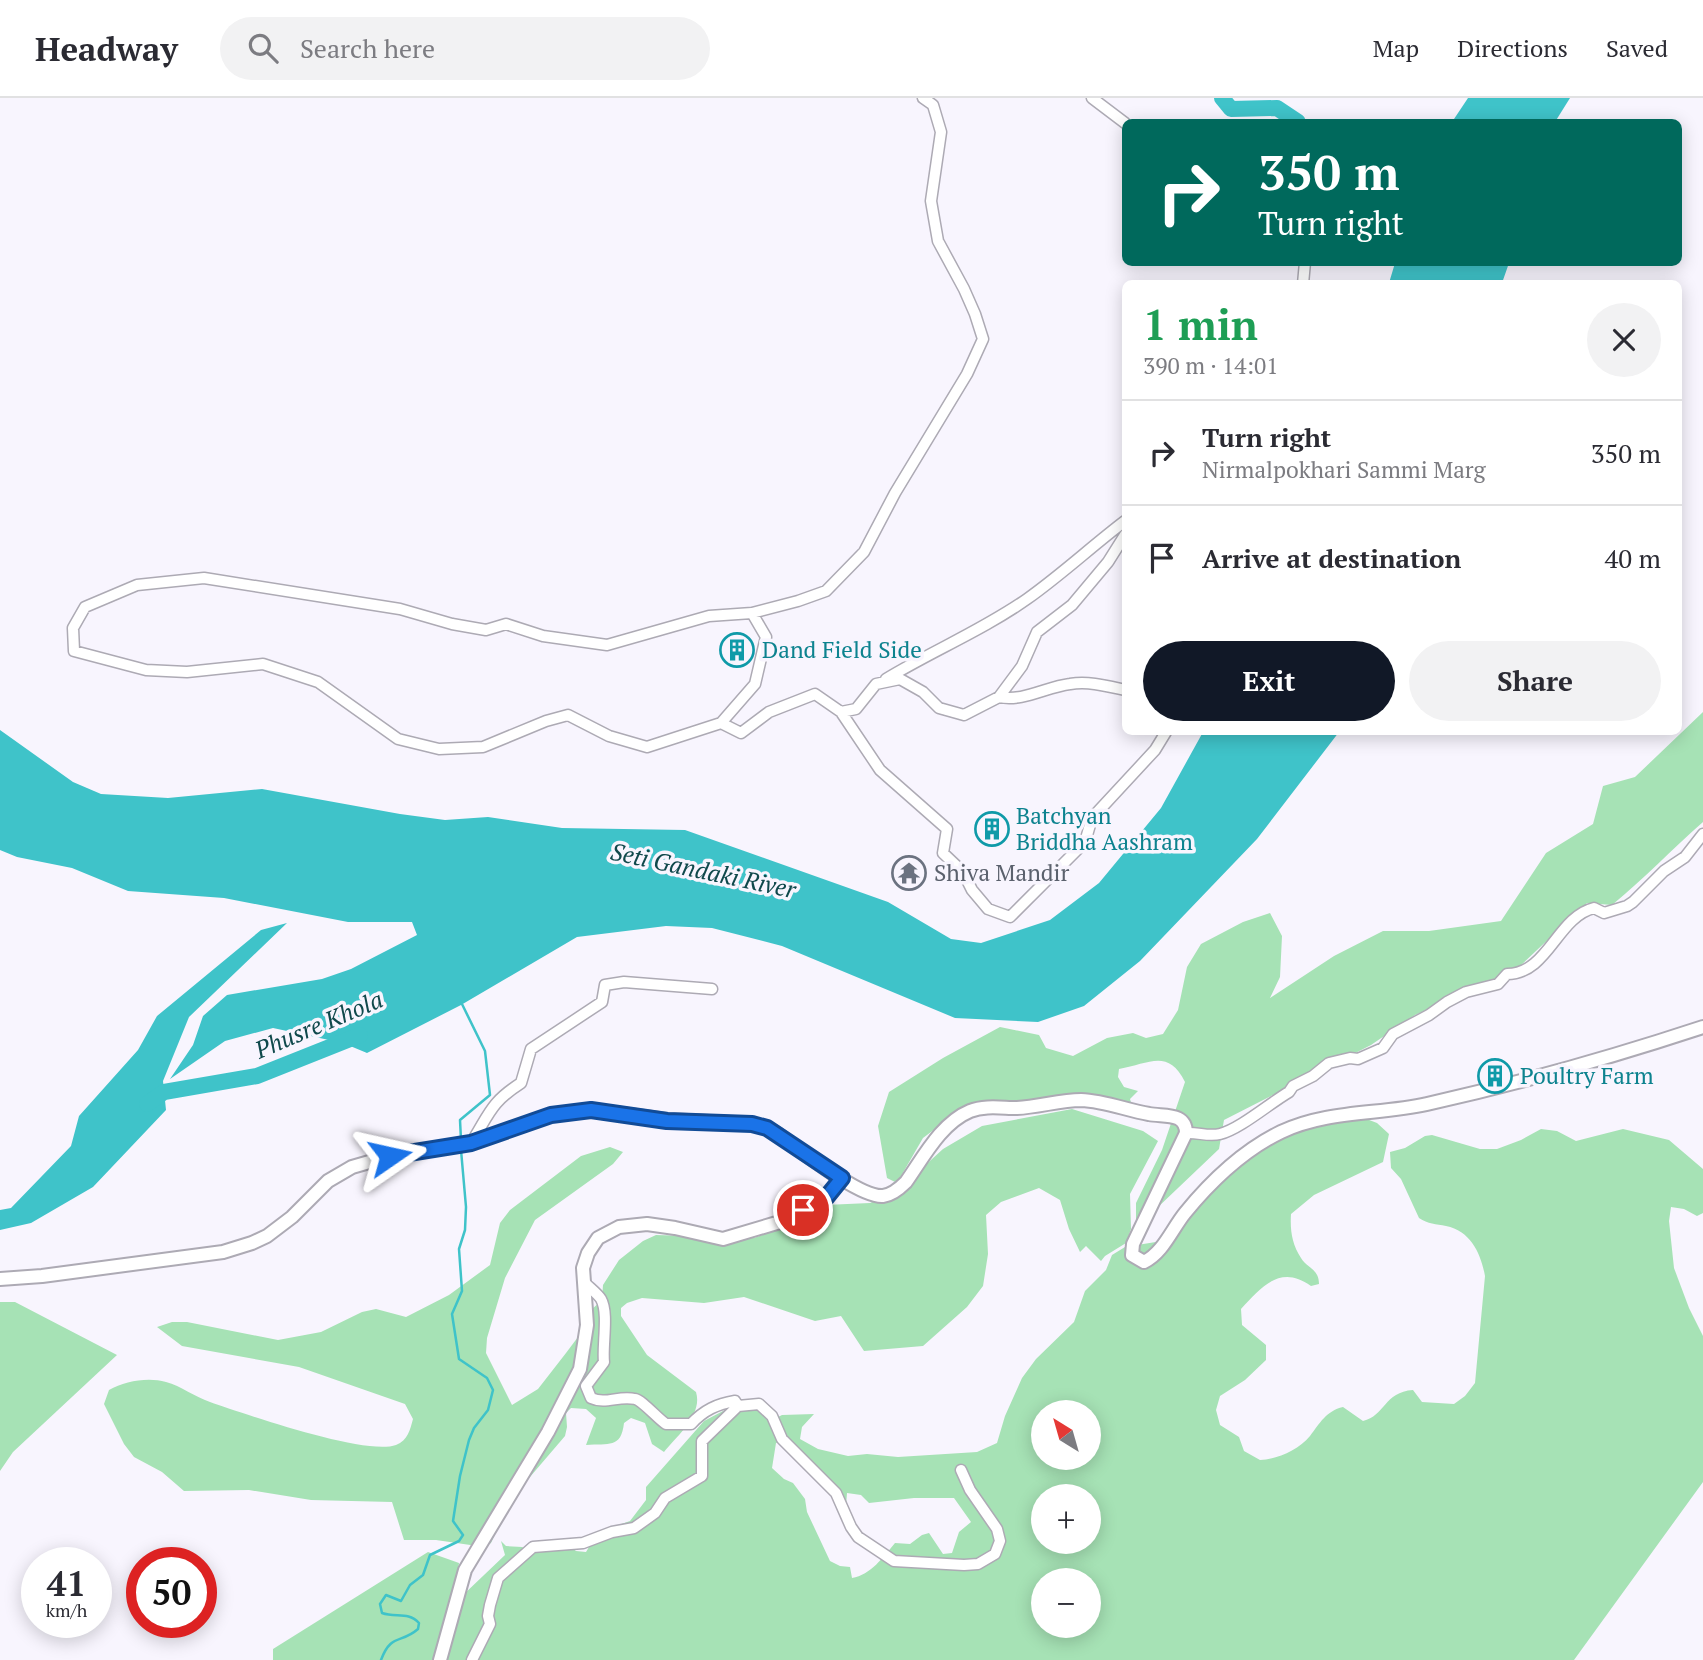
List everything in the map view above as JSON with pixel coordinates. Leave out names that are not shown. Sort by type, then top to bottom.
[{"type":"main road","points":[[0,1279],[42,1276],[210,1253],[242,1246],[267,1236],[292,1217],[328,1181],[352,1167],[403,1153],[471,1143],[527,1122],[578,1111],[591,1110],[667,1121],[752,1124],[767,1128],[857,1189],[875,1195],[891,1193],[906,1182],[953,1121],[972,1110],[1070,1101],[1100,1102],[1178,1118],[1183,1122],[1186,1133],[1133,1244],[1132,1255],[1144,1262],[1156,1253],[1182,1216],[1211,1182],[1235,1160],[1258,1144],[1300,1124],[1324,1117],[1426,1104],[1642,1047],[1703,1027]]},
{"type":"main road","points":[[440,1660],[465,1570],[542,1442],[580,1369],[587,1325],[583,1268],[588,1253],[598,1238],[619,1227],[647,1224],[723,1239],[780,1222],[825,1199],[842,1178]]},
{"type":"street","points":[[752,614],[766,637],[755,684],[721,723],[647,747],[610,736],[568,715],[546,721],[483,747],[439,749],[398,739],[318,682],[263,664],[187,672],[146,670],[74,651],[74,628],[86,607],[136,585],[205,578],[400,609],[452,624],[486,630],[506,624],[543,636],[607,645],[709,616],[752,614],[826,591],[864,552],[895,493],[967,374],[983,339],[964,289],[938,241],[931,201],[941,132],[933,105],[923,98]]},
{"type":"street","points":[[933,105],[943,98]]},
{"type":"street","points":[[1092,98],[1122,121]]},
{"type":"street","points":[[841,712],[856,709],[876,684],[922,657],[983,627],[1028,598],[1122,523]]},
{"type":"street","points":[[876,684],[900,679],[923,692],[939,708],[964,715],[999,697],[1022,666],[1037,632],[1072,605],[1108,562],[1122,540]]},
{"type":"street","points":[[999,697],[1012,699],[1069,684],[1089,682],[1122,689]]},
{"type":"street","points":[[721,723],[741,733],[769,712],[815,694],[841,712],[880,769],[947,829],[943,853],[963,873],[972,890],[988,909],[1010,917],[1085,842],[1092,818],[1155,750],[1164,735]]},
{"type":"street","points":[[1186,1133],[1199,1132],[1208,1136],[1222,1134],[1329,1063],[1358,1059],[1382,1048],[1393,1034],[1447,1002],[1466,992],[1498,984],[1507,974],[1518,974],[1552,948],[1573,919],[1587,909],[1594,908],[1604,913],[1633,902],[1664,871],[1685,857],[1703,834]]},
{"type":"street","points":[[471,1143],[485,1116],[501,1096],[521,1083],[531,1049],[602,1002],[605,985],[624,982],[712,989]]},
{"type":"street","points":[[585,1283],[602,1300],[606,1341],[604,1362],[586,1386],[590,1398],[600,1402],[632,1398],[640,1400],[666,1424],[691,1424],[701,1413],[720,1404],[735,1401],[738,1406]]},
{"type":"street","points":[[472,1660],[491,1624],[488,1616],[498,1578],[533,1547],[583,1543],[611,1532],[634,1528],[655,1513],[665,1498],[702,1476],[702,1441],[738,1406],[759,1404],[772,1416],[782,1439],[836,1493],[850,1527],[858,1536],[894,1561],[964,1565],[978,1564],[995,1554],[1000,1541],[997,1529],[970,1490],[961,1470]]},
{"type":"green space","points":[[1703,712],[1703,822],[1635,885],[1612,905],[1587,903],[1518,968],[1415,1015],[1371,1045],[1224,1120],[1219,1149],[1136,1228],[1136,1203],[1162,1150],[1185,1082],[1179,1071],[1165,1062],[1149,1062],[1119,1069],[1118,1077],[1124,1087],[1138,1091],[1130,1099],[1133,1109],[1082,1095],[1046,1105],[968,1104],[923,1138],[897,1183],[887,1178],[878,1126],[889,1092],[943,1058],[1000,1027],[1039,1035],[1046,1048],[1073,1056],[1107,1038],[1133,1033],[1146,1038],[1163,1034],[1178,1010],[1187,967],[1201,944],[1243,922],[1270,913],[1282,936],[1280,977],[1270,998],[1334,956],[1383,931],[1429,931],[1501,921],[1546,853],[1593,824],[1603,786],[1635,777],[1682,735]]},
{"type":"green space","points":[[1072,1109],[1143,1131],[1158,1141],[1130,1194],[1131,1229],[1126,1243],[1101,1261],[1086,1246],[1080,1252],[1060,1200],[1039,1188],[1001,1202],[986,1215],[988,1254],[983,1286],[967,1307],[923,1346],[864,1351],[841,1316],[815,1321],[744,1297],[704,1303],[642,1298],[627,1303],[621,1308],[621,1316],[647,1355],[696,1392],[696,1409],[692,1417],[664,1452],[652,1444],[645,1423],[631,1418],[624,1423],[617,1441],[586,1445],[596,1418],[586,1409],[571,1408],[566,1413],[565,1436],[512,1498],[491,1543],[484,1547],[436,1540],[404,1540],[392,1502],[311,1500],[249,1490],[184,1491],[162,1472],[134,1457],[124,1444],[104,1404],[109,1390],[115,1387],[129,1382],[152,1380],[166,1382],[210,1402],[304,1432],[359,1445],[396,1445],[406,1437],[413,1419],[405,1404],[299,1367],[182,1346],[157,1327],[172,1322],[187,1322],[278,1340],[321,1332],[362,1312],[376,1309],[406,1317],[449,1295],[490,1265],[500,1223],[510,1210],[581,1156],[610,1147],[623,1152],[613,1164],[535,1220],[505,1278],[487,1338],[486,1353],[512,1405],[538,1389],[587,1325],[590,1311],[602,1300],[603,1285],[619,1260],[643,1241],[656,1235],[754,1238],[799,1221],[825,1205],[870,1203],[897,1191],[943,1149],[982,1126]]},
{"type":"green space","points":[[1364,1118],[1377,1123],[1389,1134],[1383,1162],[1314,1195],[1291,1214],[1291,1232],[1296,1248],[1304,1262],[1317,1275],[1319,1284],[1311,1286],[1290,1277],[1281,1278],[1264,1286],[1241,1309],[1242,1325],[1266,1345],[1266,1360],[1245,1380],[1220,1396],[1216,1410],[1220,1425],[1239,1437],[1244,1451],[1260,1460],[1281,1456],[1300,1446],[1324,1418],[1337,1409],[1343,1407],[1363,1421],[1376,1414],[1396,1395],[1413,1390],[1422,1402],[1454,1404],[1465,1396],[1475,1383],[1485,1276],[1481,1260],[1462,1233],[1419,1218],[1401,1179],[1391,1168],[1390,1152],[1432,1135],[1480,1149],[1497,1149],[1541,1129],[1557,1131],[1576,1141],[1623,1129],[1669,1140],[1703,1169],[1703,1213],[1697,1216],[1684,1209],[1671,1207],[1669,1221],[1674,1268],[1703,1336],[1703,1482],[1574,1660],[273,1660],[273,1649],[428,1552],[459,1563],[457,1580],[462,1596],[505,1555],[501,1541],[506,1546],[522,1547],[532,1552],[565,1542],[576,1551],[586,1552],[598,1532],[630,1521],[646,1500],[646,1487],[704,1421],[723,1411],[745,1408],[760,1410],[774,1428],[781,1441],[776,1443],[772,1468],[793,1483],[805,1499],[807,1512],[830,1561],[850,1567],[852,1578],[871,1569],[895,1543],[910,1544],[929,1533],[943,1554],[952,1553],[959,1532],[971,1522],[954,1498],[914,1498],[869,1503],[861,1495],[847,1493],[846,1506],[785,1437],[776,1418],[782,1415],[814,1414],[802,1427],[800,1439],[818,1449],[848,1456],[867,1454],[898,1457],[977,1452],[997,1443],[1005,1416],[1022,1378],[1036,1359],[1074,1322],[1085,1291],[1106,1270],[1112,1255],[1125,1247],[1168,1240],[1195,1206],[1249,1156],[1283,1136],[1313,1123]]},
{"type":"green space","points":[[0,1302],[15,1302],[117,1355],[13,1452],[0,1471]]},
{"type":"water","points":[[1468,98],[1570,98],[1557,119],[1454,119]]},
{"type":"water","points":[[1394,266],[1508,266],[1503,280],[1390,280]]},
{"type":"water","name":"Seti Gandaki River","points":[[0,730],[73,782],[101,794],[168,798],[262,789],[445,820],[488,817],[562,828],[685,830],[888,902],[951,939],[981,943],[1050,920],[1099,883],[1161,808],[1201,735],[1337,735],[1257,839],[1140,961],[1084,1006],[1038,1022],[955,1018],[782,946],[712,928],[666,926],[577,937],[461,1005],[367,1053],[343,1043],[273,1028],[225,1041],[170,1079],[193,1045],[203,1016],[227,995],[322,979],[351,969],[417,935],[412,922],[348,922],[224,898],[128,891],[72,868],[17,857],[0,850]]},
{"type":"water","points":[[287,923],[189,1017],[163,1081],[166,1110],[93,1187],[31,1223],[0,1230],[0,1210],[11,1208],[71,1146],[79,1116],[138,1050],[157,1016],[261,930]]},
{"type":"waterway","points":[[1222,98],[1231,109],[1277,108],[1294,119]]},
{"type":"waterway","points":[[461,1002],[485,1051],[490,1095],[460,1120],[461,1140]]},
{"type":"waterway","name":"Phusre Khola","points":[[147,1104],[164,1092],[257,1076],[360,1035]]},
{"type":"waterway","points":[[381,1660],[393,1642],[412,1634],[418,1629],[419,1623],[406,1616],[382,1613],[380,1604],[386,1595],[401,1601],[410,1585],[423,1575],[430,1555],[459,1541],[463,1535],[453,1521],[460,1476],[469,1440],[474,1428],[488,1410],[493,1390],[487,1378],[459,1359],[452,1314],[462,1291],[459,1249],[465,1230],[466,1207],[461,1150]]},
{"type":"place","name":"Dand Field Side","points":[[737,650]]},
{"type":"place","name":"Batchyan Briddha Aashram","points":[[992,829]]},
{"type":"place","name":"Shiva Mandir","points":[[909,873]]},
{"type":"place","name":"Poultry Farm","points":[[1495,1076]]},
{"type":"route","points":[[390,1156],[471,1143],[527,1122],[578,1111],[591,1110],[667,1121],[752,1124],[779,1135],[842,1178],[825,1199],[803,1210]]}]
